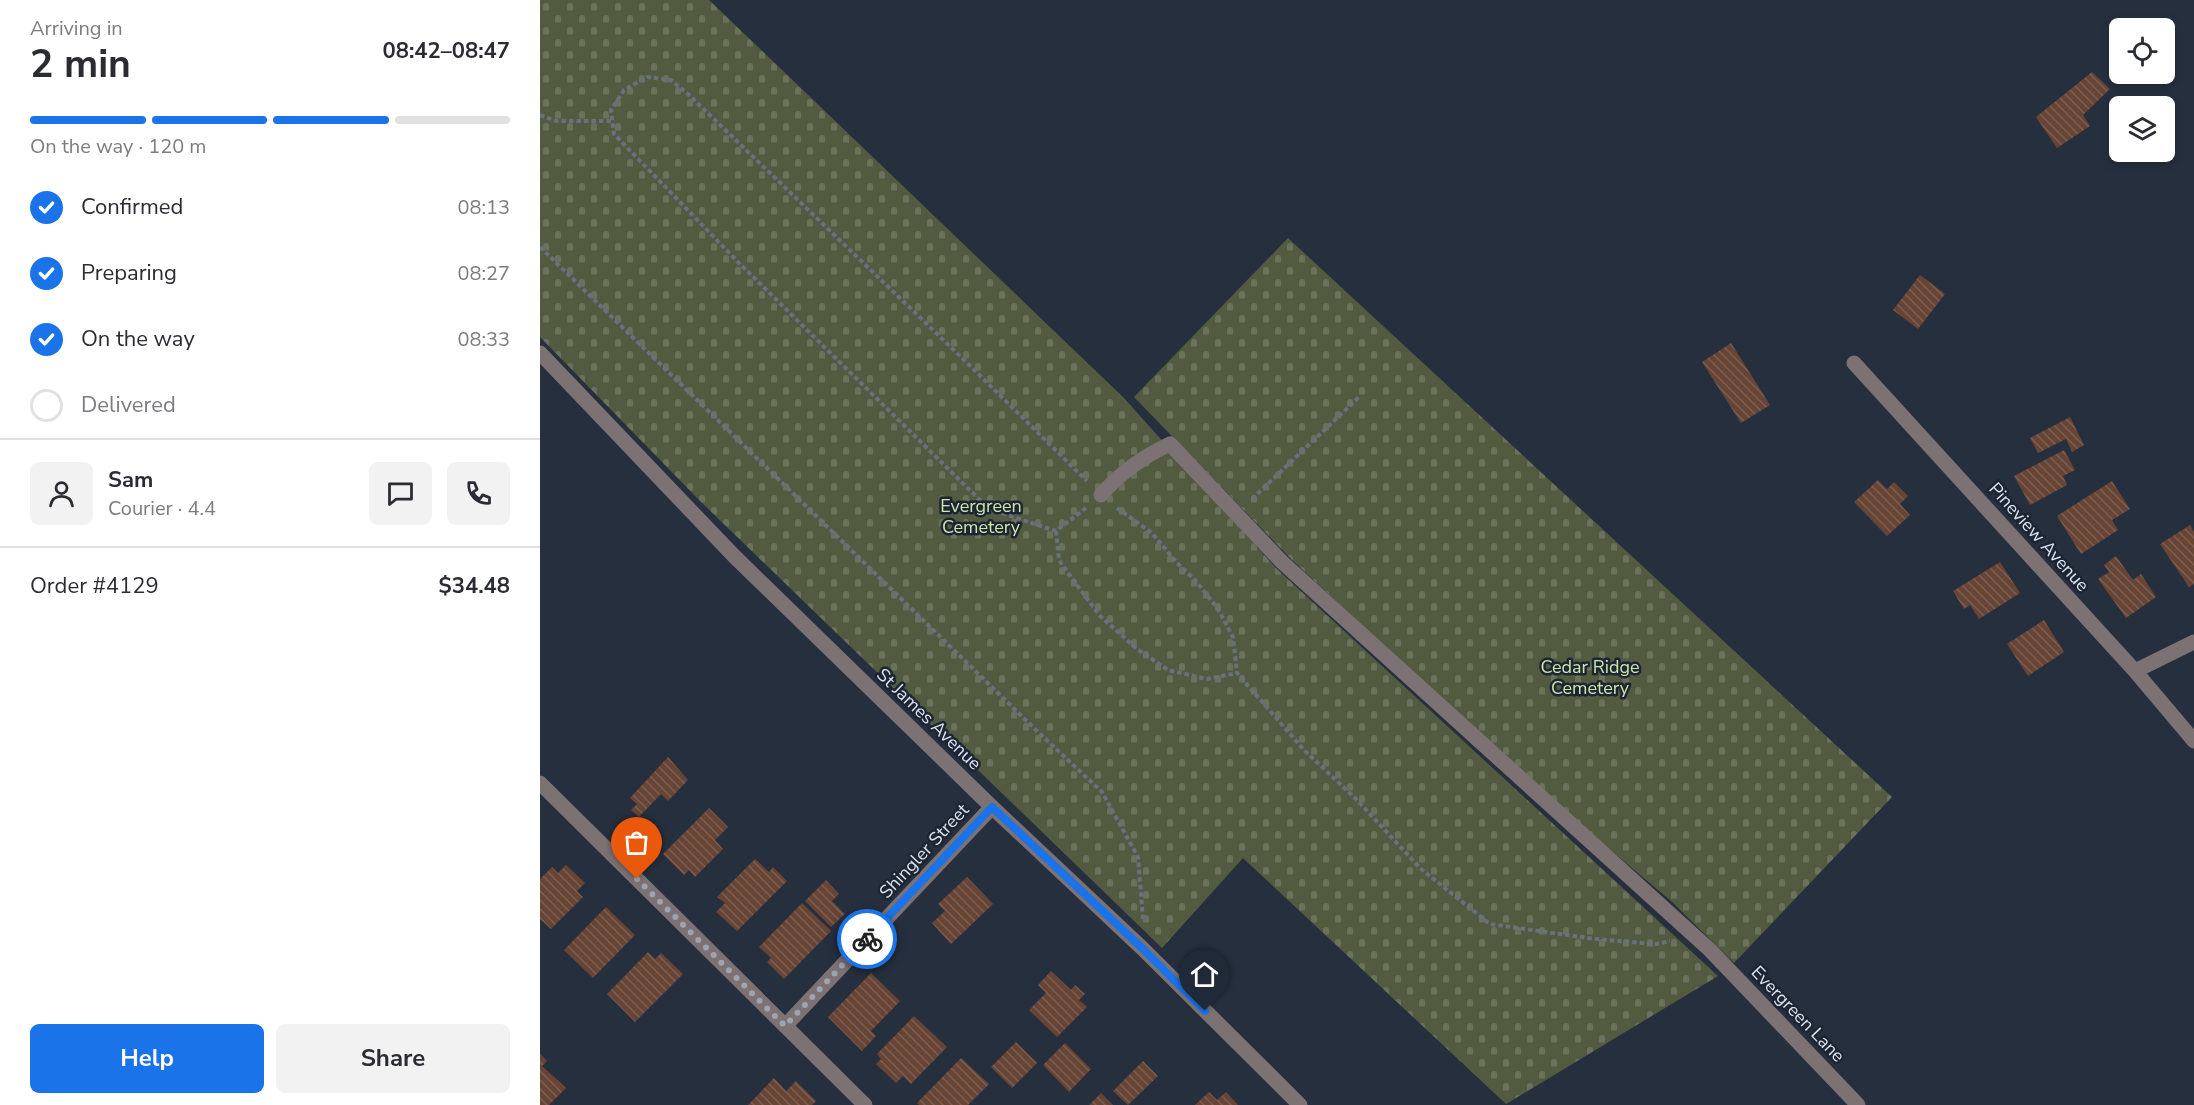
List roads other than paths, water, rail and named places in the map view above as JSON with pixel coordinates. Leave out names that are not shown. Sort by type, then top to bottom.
[{"type":"street","name":"St James Avenue","points":[[540,353],[734,556],[992,807],[1142,948],[1300,1105]]},
{"type":"street","name":"Pineview Avenue","points":[[1854,363],[2135,672],[2194,741]]},
{"type":"street","name":"Evergreen Lane","points":[[1101,495],[1120,473],[1146,454],[1170,444],[1282,562],[1710,950],[1858,1105]]},
{"type":"street","points":[[2135,672],[2194,642]]},
{"type":"street","points":[[540,783],[865,1105]]},
{"type":"street","name":"Shingler Street","points":[[785,1026],[992,807]]},
{"type":"park label","name":"Evergreen Cemetery","points":[[981,516]]},
{"type":"park label","name":"Cedar Ridge Cemetery","points":[[1590,677]]}]
